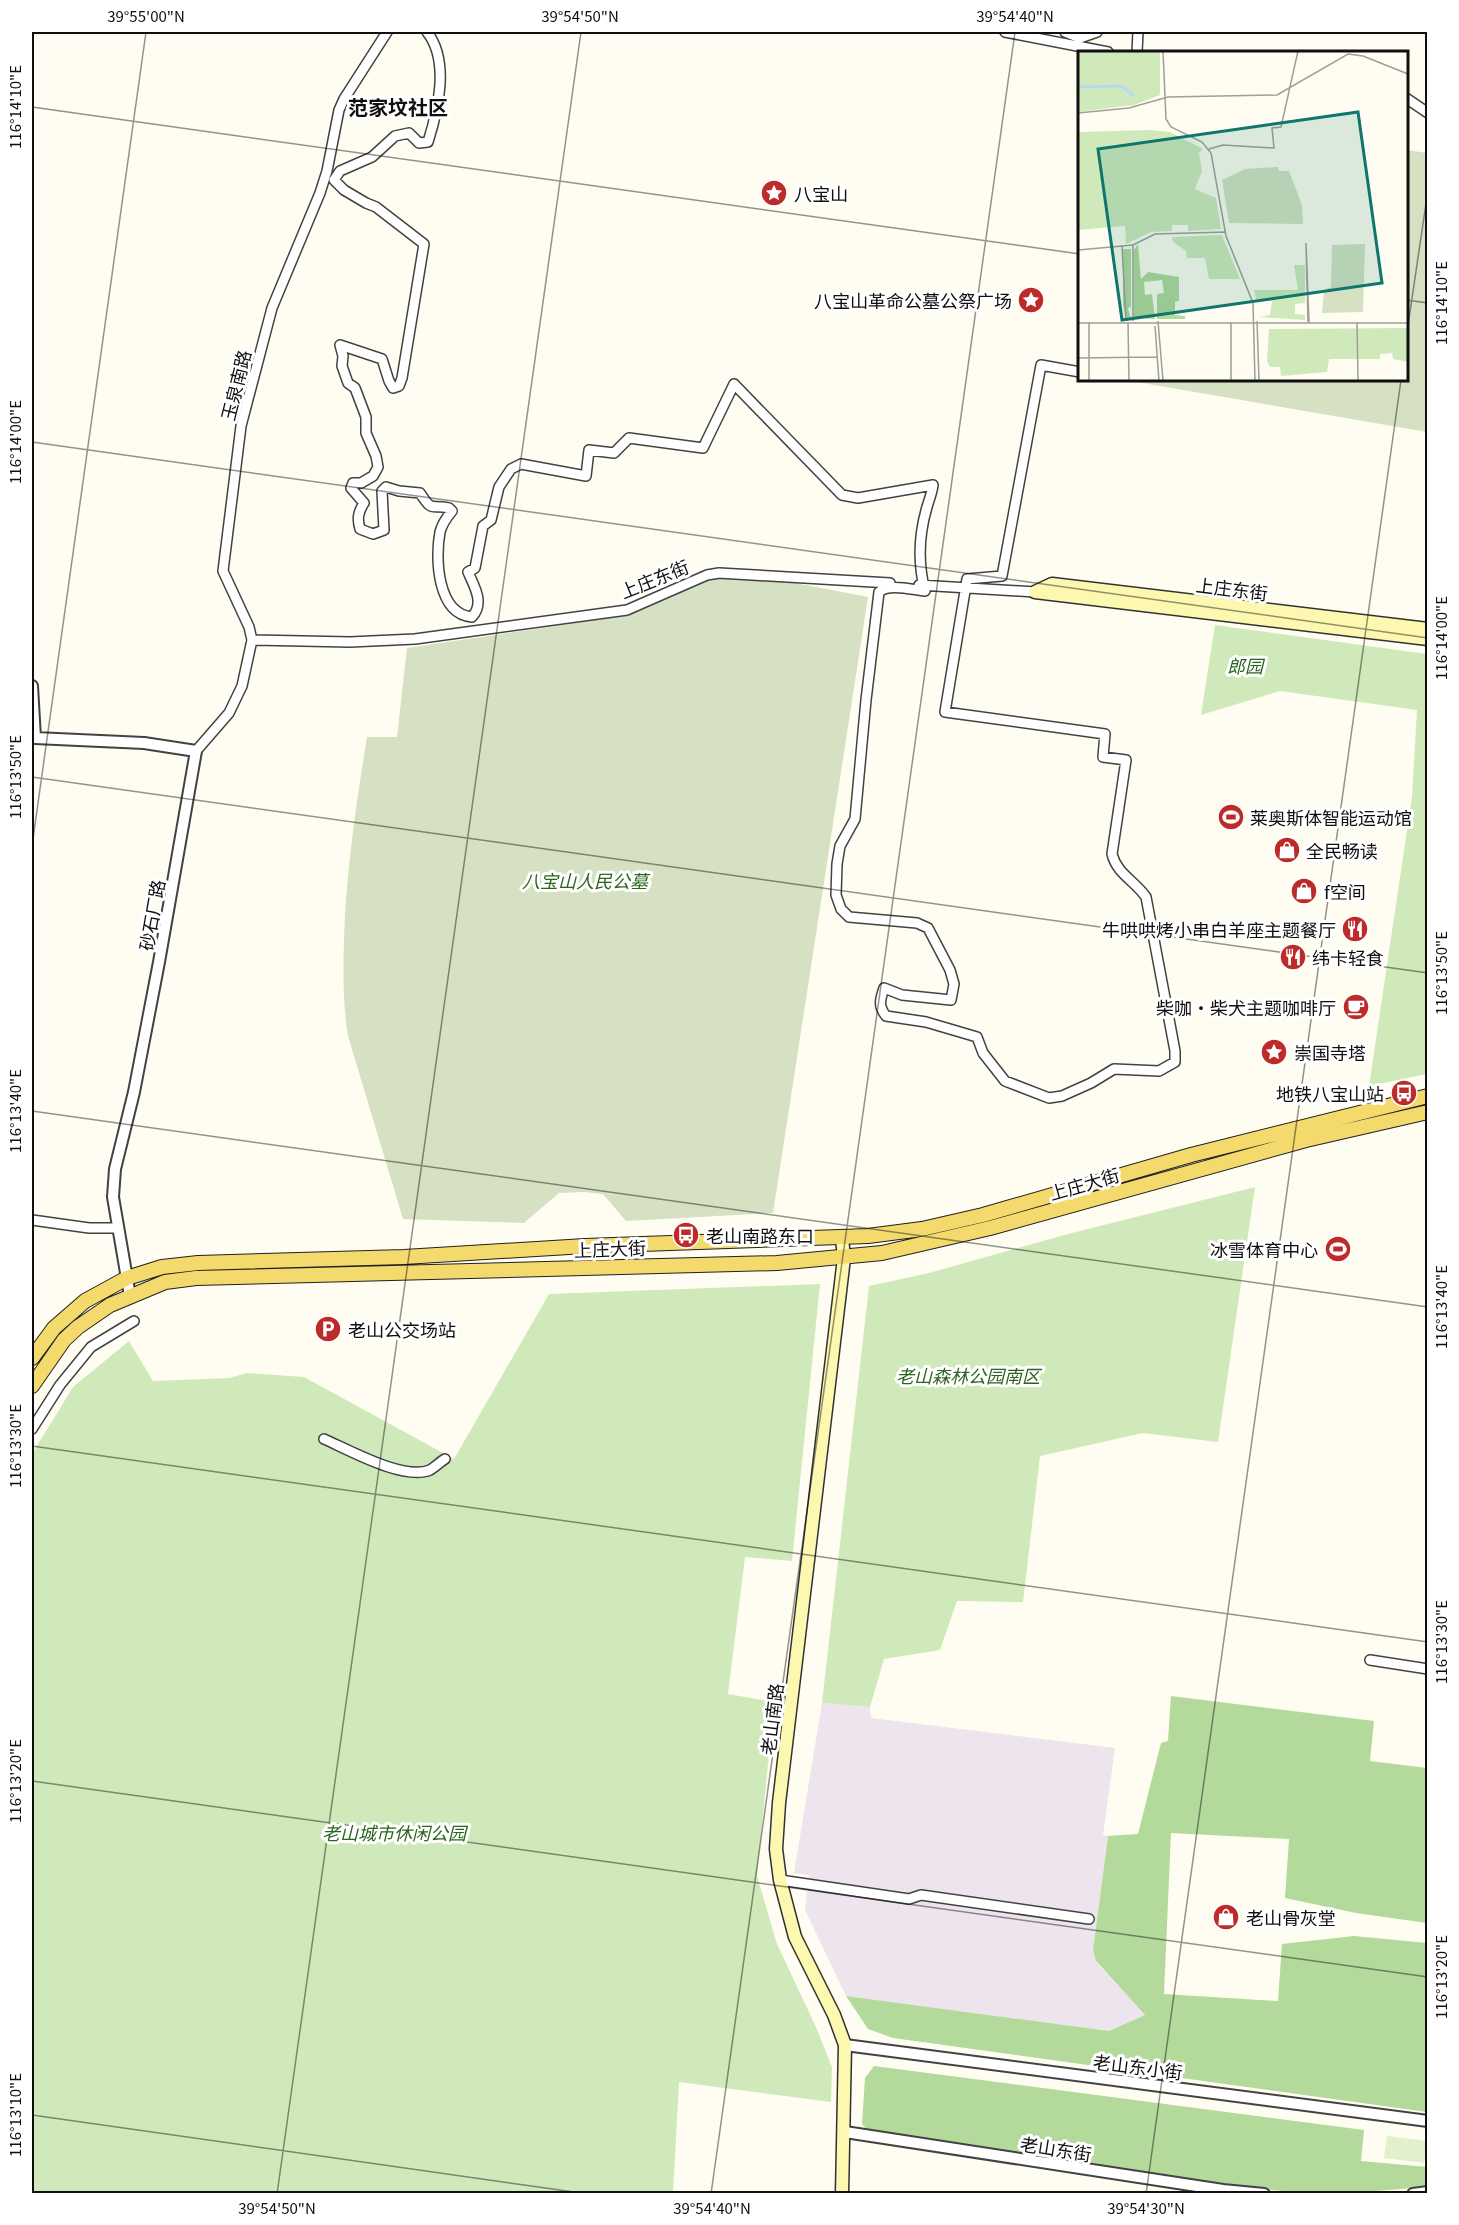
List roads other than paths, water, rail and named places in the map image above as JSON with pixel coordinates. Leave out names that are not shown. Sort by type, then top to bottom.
[{"type":"main road","name":"上庄东街","points":[[1035,592],[1052,584],[1428,629]]},
{"type":"main road","name":"上庄东街","points":[[1035,592],[1101,598],[1428,639]]},
{"type":"main road","name":"上庄大街","points":[[32,1358],[67,1315],[85,1301],[127,1278],[162,1267],[198,1263],[404,1257],[585,1246],[842,1238],[922,1229],[983,1215],[1191,1155],[1428,1096]]},
{"type":"main road","name":"上庄大街","points":[[32,1386],[45,1364],[71,1333],[110,1305],[165,1282],[196,1278],[777,1263],[882,1253],[990,1228],[1306,1140],[1428,1112]]},
{"type":"main road","name":"老山南路","points":[[842,1238],[844,1258],[779,1803],[776,1849],[780,1880],[795,1937],[834,2015],[845,2045],[842,2193]]},
{"type":"street","name":"玉泉南路","points":[[252,640],[249,627],[223,571],[241,426],[272,308],[327,171],[339,111],[344,99],[387,32]]},
{"type":"street","points":[[427,32],[435,46],[440,67],[433,127],[428,142],[419,143],[409,133],[395,136],[372,157],[339,171],[334,180],[344,190],[376,207],[424,244],[399,386],[393,388],[388,381],[382,359],[340,345],[343,356],[342,366],[348,383],[355,388],[366,417],[366,433],[378,467],[373,476],[362,483],[353,483],[351,488],[364,503],[358,511],[360,529],[373,534],[384,530],[382,491],[386,487],[399,492],[420,493],[427,504],[433,508],[449,508],[452,511],[441,529],[439,541],[439,573],[442,591],[455,609],[466,616],[472,616],[477,612],[478,592],[468,572],[475,568],[483,526],[491,519],[499,487],[511,469],[521,464],[586,476],[589,450],[614,453],[629,438],[703,448],[734,384],[842,495],[858,498],[933,485],[926,508],[920,557],[925,591],[890,587],[879,591],[855,819],[840,846],[836,895],[841,909],[849,917],[917,923],[928,928],[950,970],[954,984],[951,999],[902,995],[884,988],[880,1009],[886,1016],[926,1022],[977,1037],[983,1053],[1005,1081],[1049,1098],[1062,1096],[1091,1083],[1114,1069],[1159,1071],[1175,1062],[1175,1051],[1146,897],[1137,885],[1114,866],[1112,854],[1126,760],[1103,758],[1105,734],[945,712],[967,579],[1002,576],[1041,365],[1078,372]]},
{"type":"street","points":[[1005,32],[1103,51]]},
{"type":"street","points":[[1065,32],[1080,38],[1097,32]]},
{"type":"street","points":[[1137,51],[1138,32]]},
{"type":"street","points":[[1408,99],[1428,113]]},
{"type":"street","name":"上庄东街","points":[[252,640],[350,642],[415,639],[627,610],[707,575],[719,573],[1035,592]]},
{"type":"street","points":[[32,686],[35,738],[144,742],[196,751],[229,713],[242,686],[252,640]]},
{"type":"street","name":"砂石厂路","points":[[130,1296],[113,1197],[115,1169],[134,1092],[157,974],[196,751]]},
{"type":"street","points":[[32,1220],[89,1228],[117,1228]]},
{"type":"street","points":[[32,1429],[60,1385],[91,1347],[134,1321]]},
{"type":"street","points":[[324,1439],[390,1467],[409,1472],[429,1470],[445,1459]]},
{"type":"street","points":[[1370,1660],[1428,1669]]},
{"type":"street","points":[[780,1880],[909,1899],[921,1895],[1089,1918]]},
{"type":"street","name":"老山东小街","points":[[845,2045],[1428,2121]]},
{"type":"street","name":"老山东街","points":[[844,2132],[1190,2189],[1264,2193]]},
{"type":"street","points":[[1413,2193],[1428,2193]]},
{"type":"place","name":"八宝山","points":[[774,193]]},
{"type":"place","name":"八宝山革命公墓公祭广场","points":[[1031,300]]},
{"type":"place","name":"莱奥斯体智能运动馆","points":[[1231,817]]},
{"type":"place","name":"全民畅读","points":[[1287,850]]},
{"type":"place","name":"f空间","points":[[1304,891]]},
{"type":"place","name":"牛哄哄烤小串白羊座主题餐厅","points":[[1355,929]]},
{"type":"place","name":"纬卡轻食","points":[[1293,957]]},
{"type":"place","name":"柴咖·柴犬主题咖啡厅","points":[[1356,1007]]},
{"type":"place","name":"崇国寺塔","points":[[1274,1052]]},
{"type":"place","name":"地铁八宝山站","points":[[1404,1093]]},
{"type":"place","name":"老山南路东口","points":[[686,1235]]},
{"type":"place","name":"冰雪体育中心","points":[[1338,1249]]},
{"type":"place","name":"老山公交场站","points":[[328,1329]]},
{"type":"place","name":"老山骨灰堂","points":[[1226,1917]]},
{"type":"district","name":"范家坟社区","points":[[398,106]]},
{"type":"park label","name":"郎园","points":[[1245,665]]},
{"type":"park label","name":"八宝山人民公墓","points":[[585,880]]},
{"type":"park label","name":"老山森林公园南区","points":[[968,1375]]},
{"type":"park label","name":"老山城市休闲公园","points":[[394,1832]]}]
